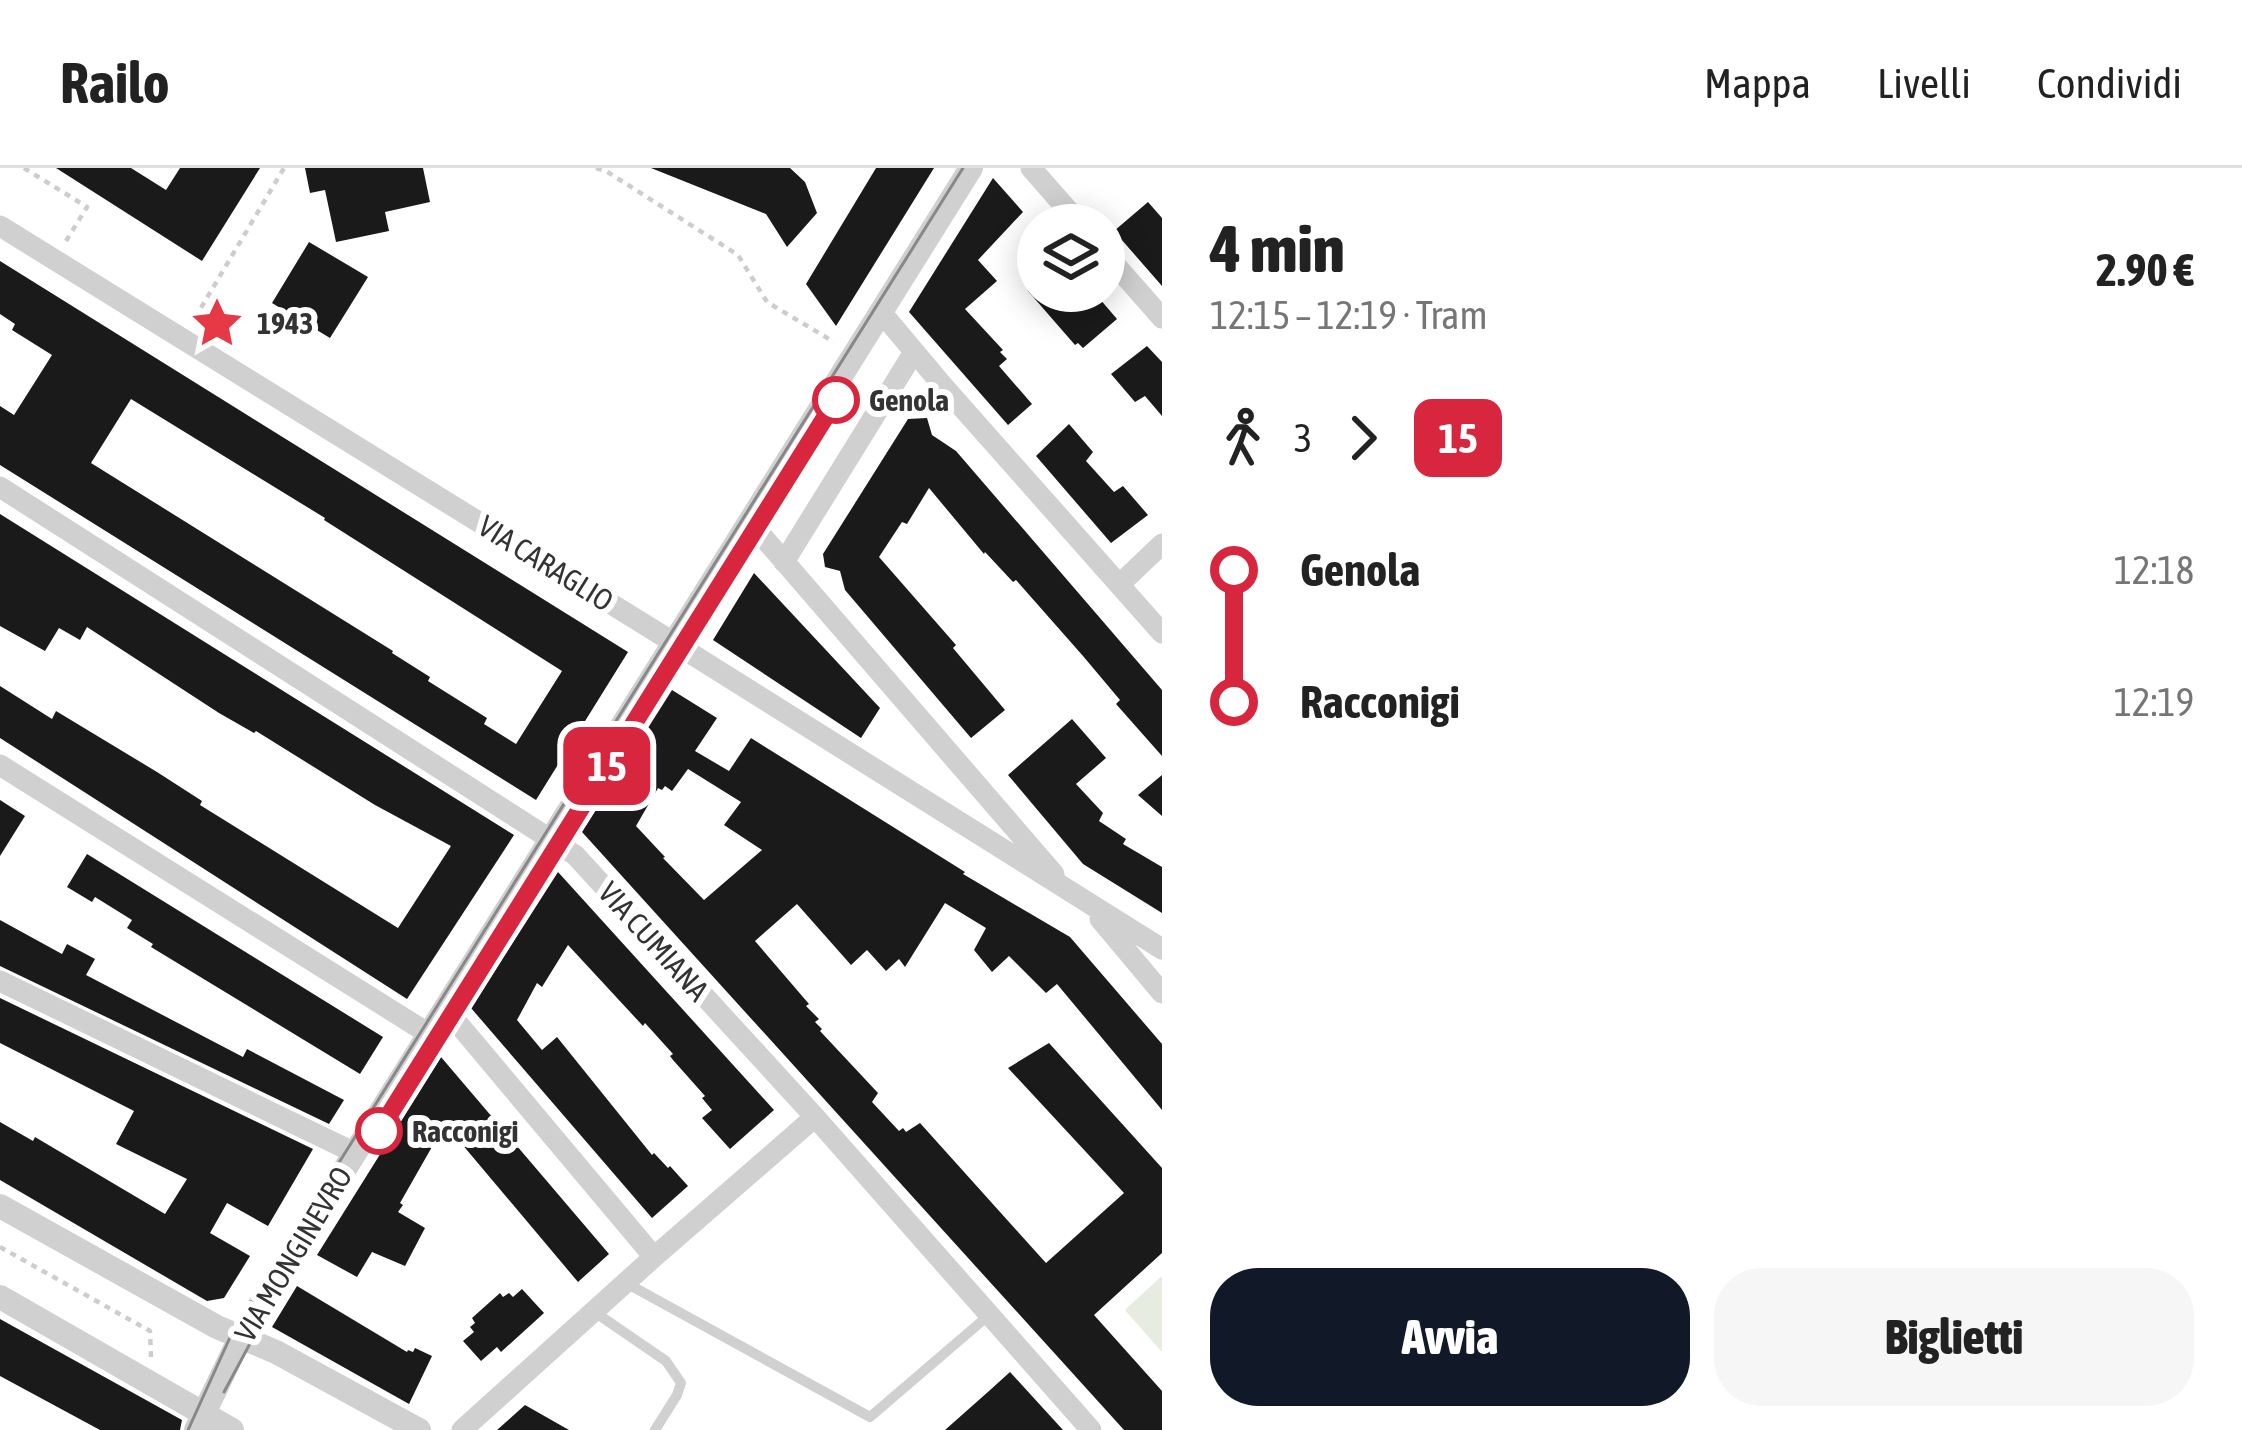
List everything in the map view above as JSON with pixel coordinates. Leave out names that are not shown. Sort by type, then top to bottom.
[{"type":"street","name":"VIA MONGINEVRO","points":[[200,1422],[241,1336],[971,168]]},
{"type":"street","points":[[1031,168],[1063,204]]},
{"type":"street","name":"VIA CARAGLIO","points":[[0,226],[1162,949]]},
{"type":"street","points":[[1125,276],[1162,318]]},
{"type":"street","points":[[881,312],[1162,633]]},
{"type":"street","points":[[784,562],[914,352]]},
{"type":"street","name":"VIA CUMIANA","points":[[0,487],[575,855],[1091,1430]]},
{"type":"street","points":[[751,523],[1079,899]]},
{"type":"street","points":[[1120,584],[1162,544]]},
{"type":"street","points":[[0,765],[429,1034]]},
{"type":"street","name":"VIA CARAGLIO","points":[[1079,899],[1162,993]]},
{"type":"street","points":[[0,981],[355,1153]]},
{"type":"street","points":[[445,1008],[654,1257]]},
{"type":"street","points":[[462,1430],[814,1117]]},
{"type":"street","points":[[0,1206],[206,1322],[419,1430]]},
{"type":"street","points":[[0,1297],[151,1384],[200,1422],[232,1430]]},
{"type":"lane","points":[[625,1283],[870,1417],[989,1315]]},
{"type":"lane","points":[[593,1311],[666,1361],[681,1383],[656,1430]]},
{"type":"path","points":[[24,168],[87,207],[56,258]]},
{"type":"path","points":[[183,338],[284,168]]},
{"type":"path","points":[[596,168],[738,255],[767,302],[844,348]]},
{"type":"path","points":[[0,1246],[150,1331],[151,1384]]},
{"type":"shaded area","points":[[1162,1276],[1162,1351],[1161,1351],[1125,1310]]},
{"type":"building","points":[[56,168],[131,168],[166,190],[180,168],[260,168],[202,261]]},
{"type":"building","points":[[305,168],[423,168],[430,202],[385,212],[389,231],[336,242],[325,190],[310,193]]},
{"type":"building","points":[[651,168],[790,168],[805,182],[817,213],[787,247],[766,214]]},
{"type":"building","points":[[876,168],[934,168],[836,326],[806,284]]},
{"type":"building","points":[[993,178],[1017,205],[1017,218],[978,260],[997,281],[965,309],[1003,350],[1007,359],[999,366],[1032,404],[1008,425],[909,312]]},
{"type":"building","points":[[1148,202],[1162,218],[1162,286],[1125,244],[1125,222]]},
{"type":"building","points":[[309,242],[368,277],[330,338],[272,303]]},
{"type":"building","points":[[0,261],[628,652],[536,800],[0,465],[0,406],[14,415],[52,355],[12,330],[15,324],[0,314]],"holes":[[[131,399],[562,671],[516,744],[393,651],[91,463]]]},
{"type":"building","points":[[1046,312],[1111,312],[1117,319],[1083,348]]},
{"type":"building","points":[[1147,346],[1162,362],[1162,416],[1145,396],[1135,402],[1111,374]]},
{"type":"building","points":[[927,418],[932,435],[956,451],[1162,690],[1162,756],[1116,704],[1120,700],[1083,656],[1016,580],[984,554],[929,488],[879,557],[1005,710],[971,738],[845,590],[840,571],[825,567],[823,554],[908,419]]},
{"type":"building","points":[[1069,424],[1093,452],[1086,461],[1114,492],[1123,486],[1148,515],[1111,543],[1036,456]]},
{"type":"building","points":[[0,514],[514,835],[407,999],[0,738],[0,686],[52,719],[56,711],[157,772],[202,801],[200,805],[398,928],[451,846],[219,713],[87,627],[80,640],[59,628],[45,651],[0,626]]},
{"type":"building","points":[[754,573],[880,708],[861,738],[713,640]]},
{"type":"building","points":[[672,690],[717,718],[695,751],[729,771],[751,738],[1070,937],[1162,1044],[1162,1110],[1057,984],[1046,993],[1009,956],[992,972],[974,950],[986,928],[945,903],[905,967],[899,959],[886,971],[867,950],[851,965],[797,904],[755,941],[809,1004],[806,1006],[819,1019],[815,1022],[820,1031],[878,1093],[872,1102],[899,1131],[920,1123],[1046,1263],[1124,1193],[1008,1068],[1049,1043],[1162,1168],[1162,1253],[1094,1315],[1162,1391],[1162,1430],[1124,1430],[582,832]],"holes":[[[688,769],[741,802],[724,825],[762,850],[704,900],[636,826],[658,788],[672,791]]]},
{"type":"building","points":[[1072,719],[1106,758],[1076,784],[1103,813],[1099,821],[1126,839],[1123,844],[1162,867],[1162,913],[1083,864],[1008,775]]},
{"type":"building","points":[[1162,775],[1162,816],[1138,795]]},
{"type":"building","points":[[0,800],[25,816],[0,856]]},
{"type":"building","points":[[87,854],[383,1037],[360,1074],[151,947],[127,928],[132,920],[95,897],[92,902],[67,887]]},
{"type":"building","points":[[558,872],[774,1110],[730,1149],[702,1118],[712,1110],[670,1056],[673,1054],[568,945],[542,987],[537,983],[517,1020],[542,1050],[557,1037],[652,1155],[688,1186],[652,1218],[471,1008]]},
{"type":"building","points":[[0,920],[62,954],[67,944],[95,959],[86,975],[243,1057],[247,1049],[344,1100],[329,1124],[0,966]]},
{"type":"building","points":[[0,998],[313,1149],[268,1226],[227,1203],[210,1233],[250,1256],[224,1298],[207,1301],[0,1180],[0,1122],[33,1141],[35,1137],[165,1214],[187,1179],[116,1144],[134,1111],[0,1043]]},
{"type":"building","points":[[441,1057],[609,1254],[578,1282],[445,1124],[400,1203],[398,1212],[425,1228],[405,1266],[372,1252],[357,1277],[317,1255]]},
{"type":"building","points":[[297,1286],[407,1352],[415,1348],[432,1356],[409,1404],[272,1327]]},
{"type":"building","points":[[522,1289],[544,1313],[501,1352],[497,1347],[481,1361],[463,1341],[474,1332],[472,1318],[500,1293],[513,1297]]},
{"type":"building","points":[[0,1319],[182,1420],[180,1430],[100,1430],[0,1376]]},
{"type":"building","points":[[1010,1372],[1063,1430],[945,1430],[989,1391]]},
{"type":"building","points":[[525,1405],[569,1430],[497,1430]]},
{"type":"tram line","points":[[188,1430],[232,1333],[963,168]]},
{"type":"tram line","name":"15","points":[[379,1131],[836,400]]},
{"type":"tram line","points":[[510,921],[597,783]]},
{"type":"tram line","points":[[224,1392],[275,1297]]},
{"type":"place","name":"1943","points":[[217,323]]},
{"type":"place","name":"Genola","points":[[836,400]]},
{"type":"place","name":"Racconigi","points":[[379,1131]]}]
